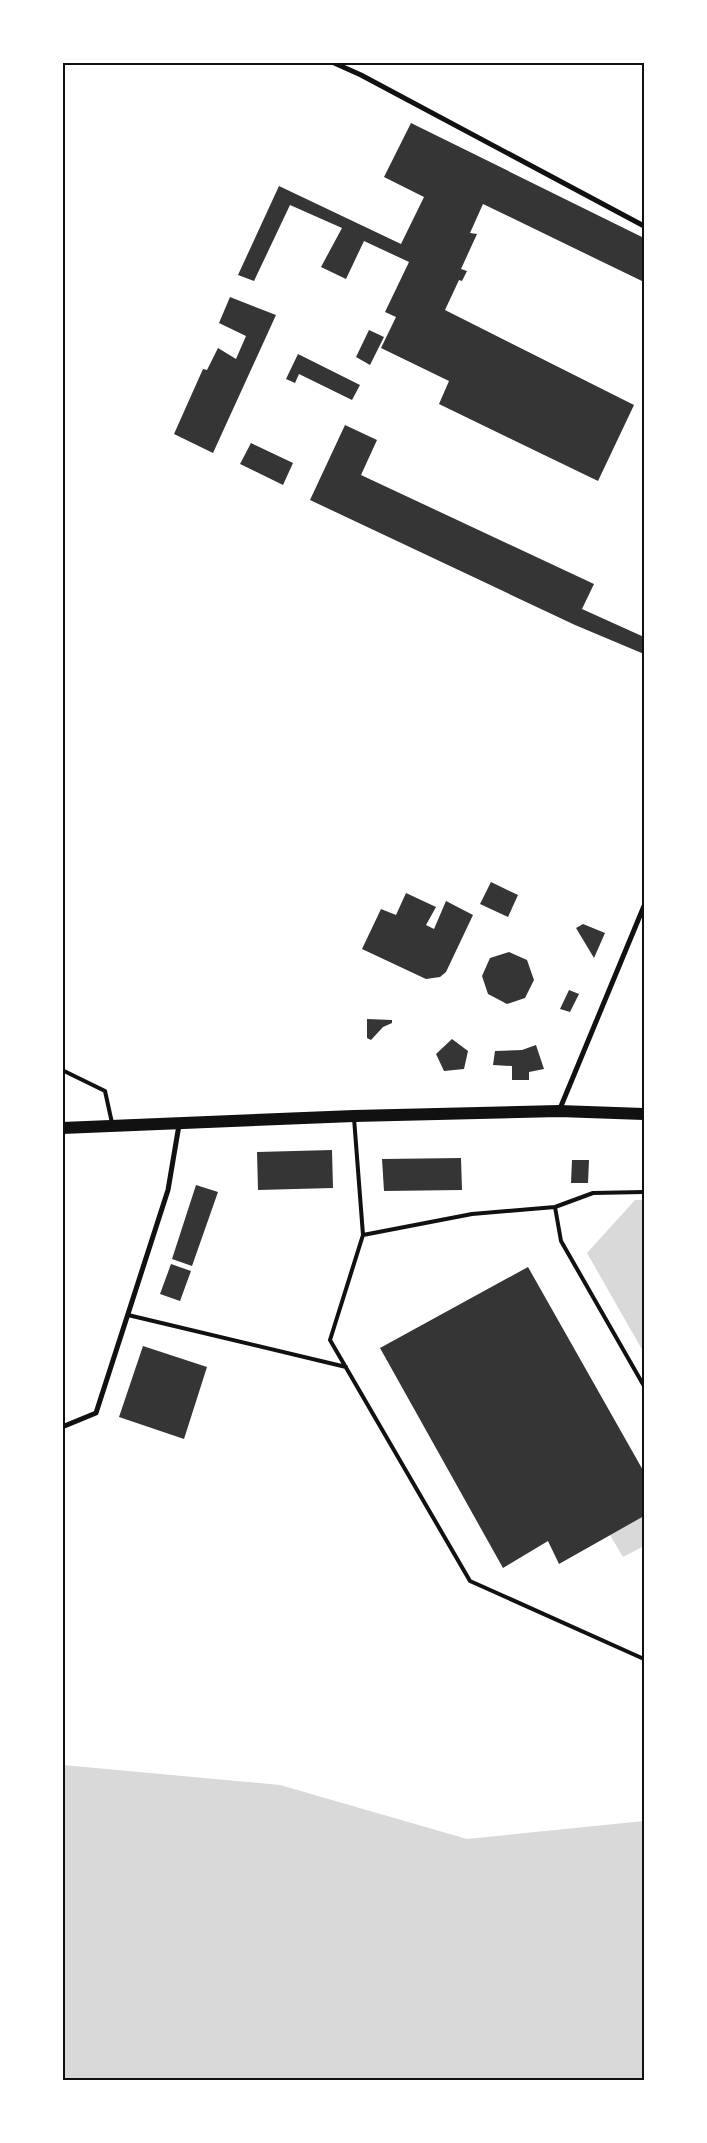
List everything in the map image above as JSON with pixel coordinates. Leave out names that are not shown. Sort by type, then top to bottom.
[{"type":"main road","points":[[62,1128],[560,1110],[644,1114]]},
{"type":"street","points":[[332,62],[361,75],[644,226]]},
{"type":"street","points":[[560,1110],[644,906]]},
{"type":"street","points":[[62,1427],[96,1413],[168,1190],[179,1124]]},
{"type":"lane","points":[[62,1070],[105,1091],[112,1125]]},
{"type":"lane","points":[[354,1116],[363,1235],[330,1340],[470,1581],[644,1658]]},
{"type":"lane","points":[[363,1235],[472,1214],[555,1207],[593,1193],[644,1192]]},
{"type":"lane","points":[[555,1207],[561,1241],[644,1386]]},
{"type":"lane","points":[[128,1315],[346,1367]]},
{"type":"shaded area","points":[[635,1200],[644,1200],[644,1353],[587,1253]]},
{"type":"shaded area","points":[[644,1516],[644,1546],[623,1557],[610,1535]]},
{"type":"shaded area","points":[[63,1765],[280,1785],[467,1839],[644,1821],[644,2080],[63,2080]]},
{"type":"building","points":[[411,123],[644,238],[644,282],[483,204],[470,233],[477,234],[461,269],[467,271],[462,281],[459,280],[445,310],[634,405],[598,481],[439,404],[449,381],[381,348],[396,317],[385,312],[409,262],[364,241],[346,279],[321,267],[342,228],[290,205],[254,281],[238,275],[279,186],[401,244],[424,197],[384,177]]},
{"type":"building","points":[[230,297],[276,315],[213,453],[174,434],[203,369],[207,370],[218,348],[236,359],[246,336],[219,323]]},
{"type":"building","points":[[369,330],[384,337],[370,365],[356,357]]},
{"type":"building","points":[[298,354],[360,385],[352,400],[299,374],[295,383],[286,379]]},
{"type":"building","points":[[345,425],[377,440],[361,475],[594,584],[582,609],[644,637],[644,654],[575,625],[310,500]]},
{"type":"building","points":[[251,443],[293,463],[283,485],[240,464]]},
{"type":"building","points":[[491,882],[518,895],[508,917],[480,904]]},
{"type":"building","points":[[406,893],[436,907],[426,925],[434,929],[446,901],[473,915],[446,972],[440,977],[426,979],[362,949],[381,909],[396,915]]},
{"type":"building","points":[[583,924],[605,933],[594,958],[576,928]]},
{"type":"building","points":[[509,952],[527,960],[534,980],[525,998],[507,1004],[488,994],[482,976],[490,958]]},
{"type":"building","points":[[569,990],[579,994],[570,1012],[560,1009]]},
{"type":"building","points":[[367,1019],[392,1020],[392,1023],[383,1027],[371,1040],[367,1038]]},
{"type":"building","points":[[452,1039],[468,1051],[464,1069],[444,1071],[436,1054]]},
{"type":"building","points":[[536,1045],[544,1069],[529,1072],[529,1080],[512,1080],[512,1066],[493,1065],[495,1051],[522,1050]]},
{"type":"building","points":[[332,1150],[333,1188],[258,1190],[257,1152]]},
{"type":"building","points":[[461,1158],[462,1190],[384,1191],[382,1159]]},
{"type":"building","points":[[572,1160],[589,1160],[588,1183],[571,1183]]},
{"type":"building","points":[[196,1185],[218,1192],[192,1266],[172,1259]]},
{"type":"building","points":[[171,1264],[191,1271],[180,1301],[160,1294]]},
{"type":"building","points":[[528,1267],[644,1472],[644,1516],[559,1564],[548,1541],[503,1568],[380,1348]]},
{"type":"building","points":[[143,1346],[207,1367],[184,1439],[119,1417]]}]
